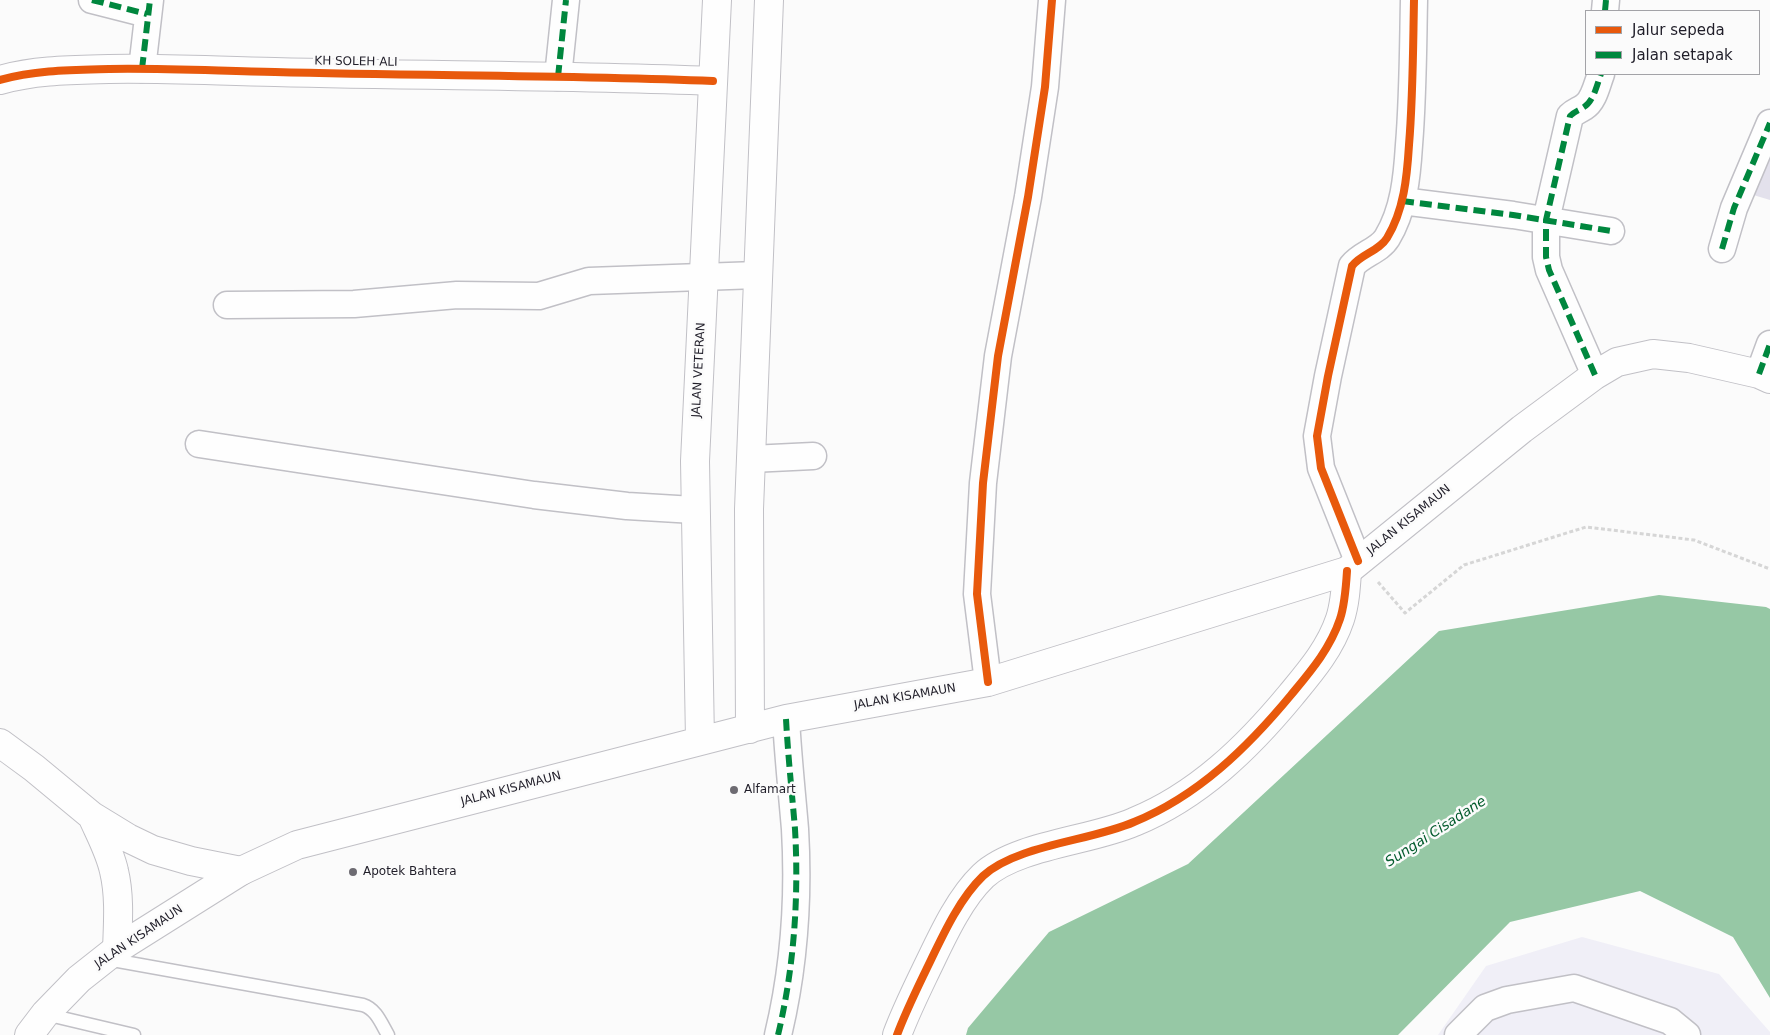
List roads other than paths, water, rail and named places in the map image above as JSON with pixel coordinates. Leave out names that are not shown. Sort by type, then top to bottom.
[{"type":"main road","name":"JALAN VETERAN","points":[[700,740],[694,510],[695,451],[717,0]]},
{"type":"main road","points":[[750,729],[749,508],[769,0]]},
{"type":"main road","name":"KH SOLEH ALI","points":[[0,80],[19,75],[50,71],[142,69],[713,81]]},
{"type":"main road","name":"JALAN KISAMAUN","points":[[29,1035],[45,1014],[79,979],[111,954],[241,871],[297,845],[786,719],[988,682],[1352,566],[1522,429],[1595,375],[1617,362],[1653,354],[1689,358],[1765,377]]},
{"type":"main road","points":[[897,1035],[942,936],[959,906],[983,876],[1003,862],[1027,852],[1084,838],[1134,822],[1184,796],[1212,776],[1265,726],[1320,660],[1340,619],[1352,566]]},
{"type":"main road","points":[[0,743],[34,768],[92,816],[128,838],[153,850],[241,871]]},
{"type":"main road","points":[[92,816],[114,871],[118,908],[111,954]]},
{"type":"street","points":[[92,0],[149,7],[142,69]]},
{"type":"street","points":[[558,77],[566,0]]},
{"type":"street","points":[[988,682],[977,594],[983,483],[998,356],[1028,197],[1045,87],[1052,0]]},
{"type":"street","points":[[1352,566],[1322,468],[1317,436],[1352,266],[1358,259],[1380,246],[1387,238],[1402,201],[1413,106],[1414,0]]},
{"type":"street","points":[[1595,375],[1549,270],[1546,257],[1546,220],[1570,116],[1575,110],[1584,107],[1590,101],[1600,75]]},
{"type":"street","points":[[1722,249],[1734,208],[1770,123]]},
{"type":"street","points":[[1402,201],[1546,220],[1611,231]]},
{"type":"street","points":[[227,305],[354,304],[456,295],[539,296],[589,281],[757,275]]},
{"type":"street","points":[[1765,377],[1770,344]]},
{"type":"street","points":[[199,444],[534,495],[627,506],[694,510]]},
{"type":"street","points":[[751,459],[813,456]]},
{"type":"street","points":[[778,1035],[791,965],[796,907],[795,830],[786,719]]},
{"type":"street","points":[[1458,1035],[1484,1008],[1506,1000],[1574,988],[1670,1021],[1687,1035]]},
{"type":"lane","points":[[111,954],[370,1007],[375,1012],[388,1035]]},
{"type":"lane","points":[[45,1014],[134,1035]]},
{"type":"water","name":"Sungai Cisadane","points":[[1659,595],[1770,609],[1770,998],[1733,937],[1640,891],[1510,922],[1398,1035],[966,1035],[968,1028],[1049,932],[1188,864],[1439,631]]},
{"type":"place","name":"Alfamart","points":[[734,790]]},
{"type":"place","name":"Apotek Bahtera","points":[[353,872]]}]
